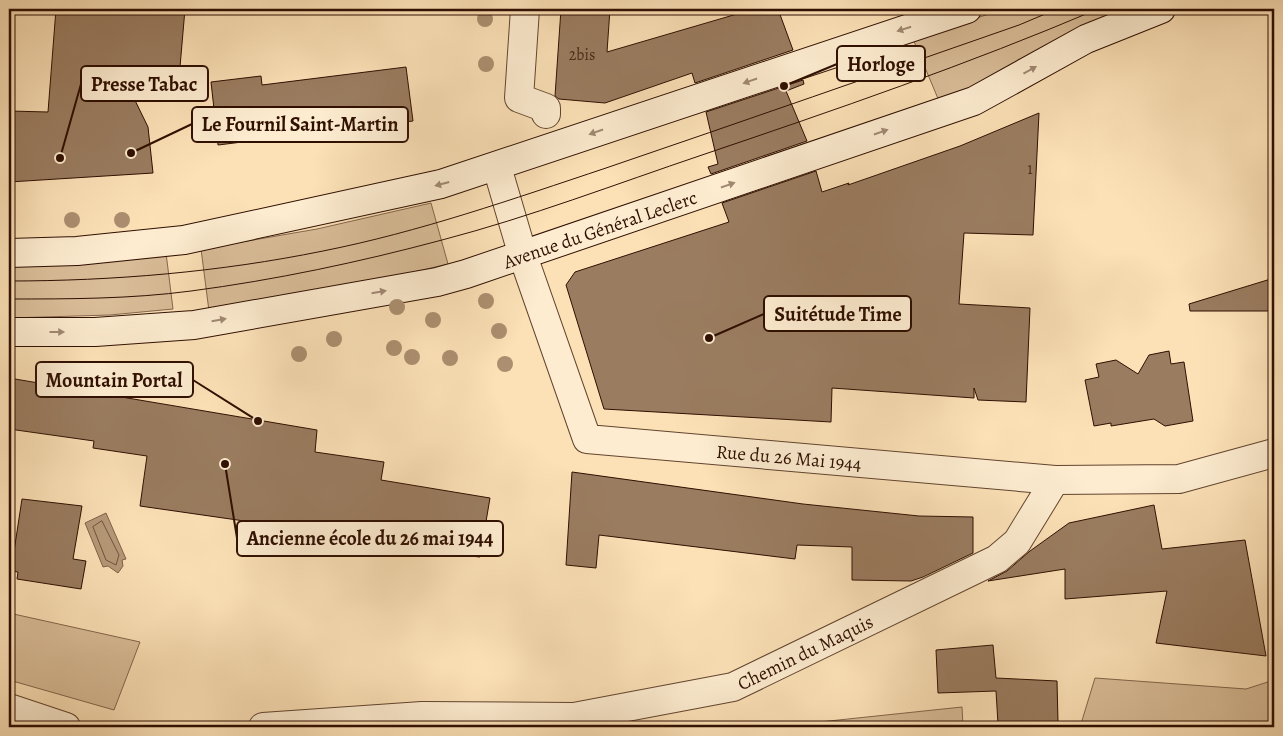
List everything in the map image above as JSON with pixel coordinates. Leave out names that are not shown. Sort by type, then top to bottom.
[{"type":"main road","points":[[524,9],[519,98],[546,108],[546,114]]},
{"type":"main road","points":[[9,253],[76,251],[184,240],[441,184],[497,167],[967,9]]},
{"type":"main road","name":"Avenue du Général Leclerc","points":[[9,332],[95,332],[194,325],[437,282],[523,256],[974,101],[1086,39],[1161,9]]},
{"type":"main road","name":"Rue du 26 Mai 1944","points":[[497,167],[523,256],[587,439],[1055,480],[1179,479],[1274,453]]},
{"type":"main road","name":"Chemin du Maquis","points":[[263,727],[422,716],[574,717],[733,687],[997,559],[1017,542],[1055,480]]},
{"type":"main road","points":[[9,708],[66,727]]},
{"type":"shaded area","points":[[1004,9],[1128,9],[982,86],[939,101],[913,39]]},
{"type":"shaded area","points":[[431,203],[448,264],[333,291],[209,311],[201,249],[317,229]]},
{"type":"shaded area","points":[[166,253],[173,309],[110,315],[9,318],[9,263]]},
{"type":"shaded area","points":[[9,613],[140,642],[114,710],[9,680]]},
{"type":"shaded area","points":[[1095,678],[1246,689],[1274,680],[1274,727],[1080,727]]},
{"type":"shaded area","points":[[962,707],[963,727],[772,727]]},
{"type":"water","points":[[106,513],[126,559],[122,560],[123,566],[118,573],[108,566],[103,567],[85,523]]},
{"type":"building","points":[[56,9],[185,9],[178,90],[128,86],[148,127],[153,173],[9,182],[9,111],[48,112]]},
{"type":"building","points":[[561,9],[610,9],[607,52],[754,9],[778,9],[793,50],[695,83],[692,73],[605,103],[559,99],[555,96]]},
{"type":"building","points":[[406,67],[413,121],[218,145],[211,82],[261,76],[262,85]]},
{"type":"building","points":[[803,80],[804,84],[786,91],[807,141],[711,174],[708,167],[718,164],[706,112]]},
{"type":"building","points":[[1039,113],[1033,235],[964,233],[959,304],[1030,308],[1026,402],[978,400],[974,388],[974,398],[832,388],[831,422],[604,409],[566,285],[575,272],[729,222],[722,203],[816,171],[822,192],[849,183],[848,185],[960,146]]},
{"type":"building","points":[[1274,278],[1274,311],[1190,311],[1189,304]]},
{"type":"building","points":[[1169,351],[1171,364],[1184,362],[1193,421],[1165,426],[1154,419],[1111,426],[1111,423],[1094,426],[1085,380],[1099,377],[1096,364],[1116,360],[1138,374],[1149,355]]},
{"type":"building","points":[[9,378],[317,430],[315,452],[384,462],[381,480],[490,498],[480,557],[450,554],[452,540],[383,526],[380,546],[306,534],[307,530],[140,506],[147,456],[93,448],[94,441],[9,429]]},
{"type":"building","points":[[572,472],[803,504],[919,516],[973,517],[973,553],[911,581],[852,580],[852,547],[797,545],[795,559],[599,535],[596,568],[566,565]]},
{"type":"building","points":[[22,499],[82,506],[73,559],[86,561],[81,589],[17,579],[18,572],[11,571]]},
{"type":"building","points":[[1154,505],[1162,549],[1245,540],[1266,656],[1156,643],[1167,591],[1065,599],[1065,569],[988,581],[1007,571],[1030,551],[1069,523]]},
{"type":"building","points":[[993,645],[996,678],[1057,681],[1058,722],[998,724],[996,691],[938,693],[936,650]]},
{"type":"tram line","points":[[9,281],[127,277],[245,265],[323,251],[430,225],[761,115],[1019,25],[1057,9]]},
{"type":"tram line","points":[[9,299],[123,297],[191,291],[317,270],[442,240],[540,211],[852,104],[951,68],[1098,9]]},
{"type":"place","name":"Horloge","points":[[784,86]]},
{"type":"place","name":"Le Fournil Saint-Martin","points":[[131,153]]},
{"type":"place","name":"Presse Tabac","points":[[60,158]]},
{"type":"place","name":"Suitétude Time","points":[[709,338]]},
{"type":"place","name":"Mountain Portal","points":[[258,421]]},
{"type":"place","name":"Ancienne école du 26 mai 1944","points":[[225,464]]}]
